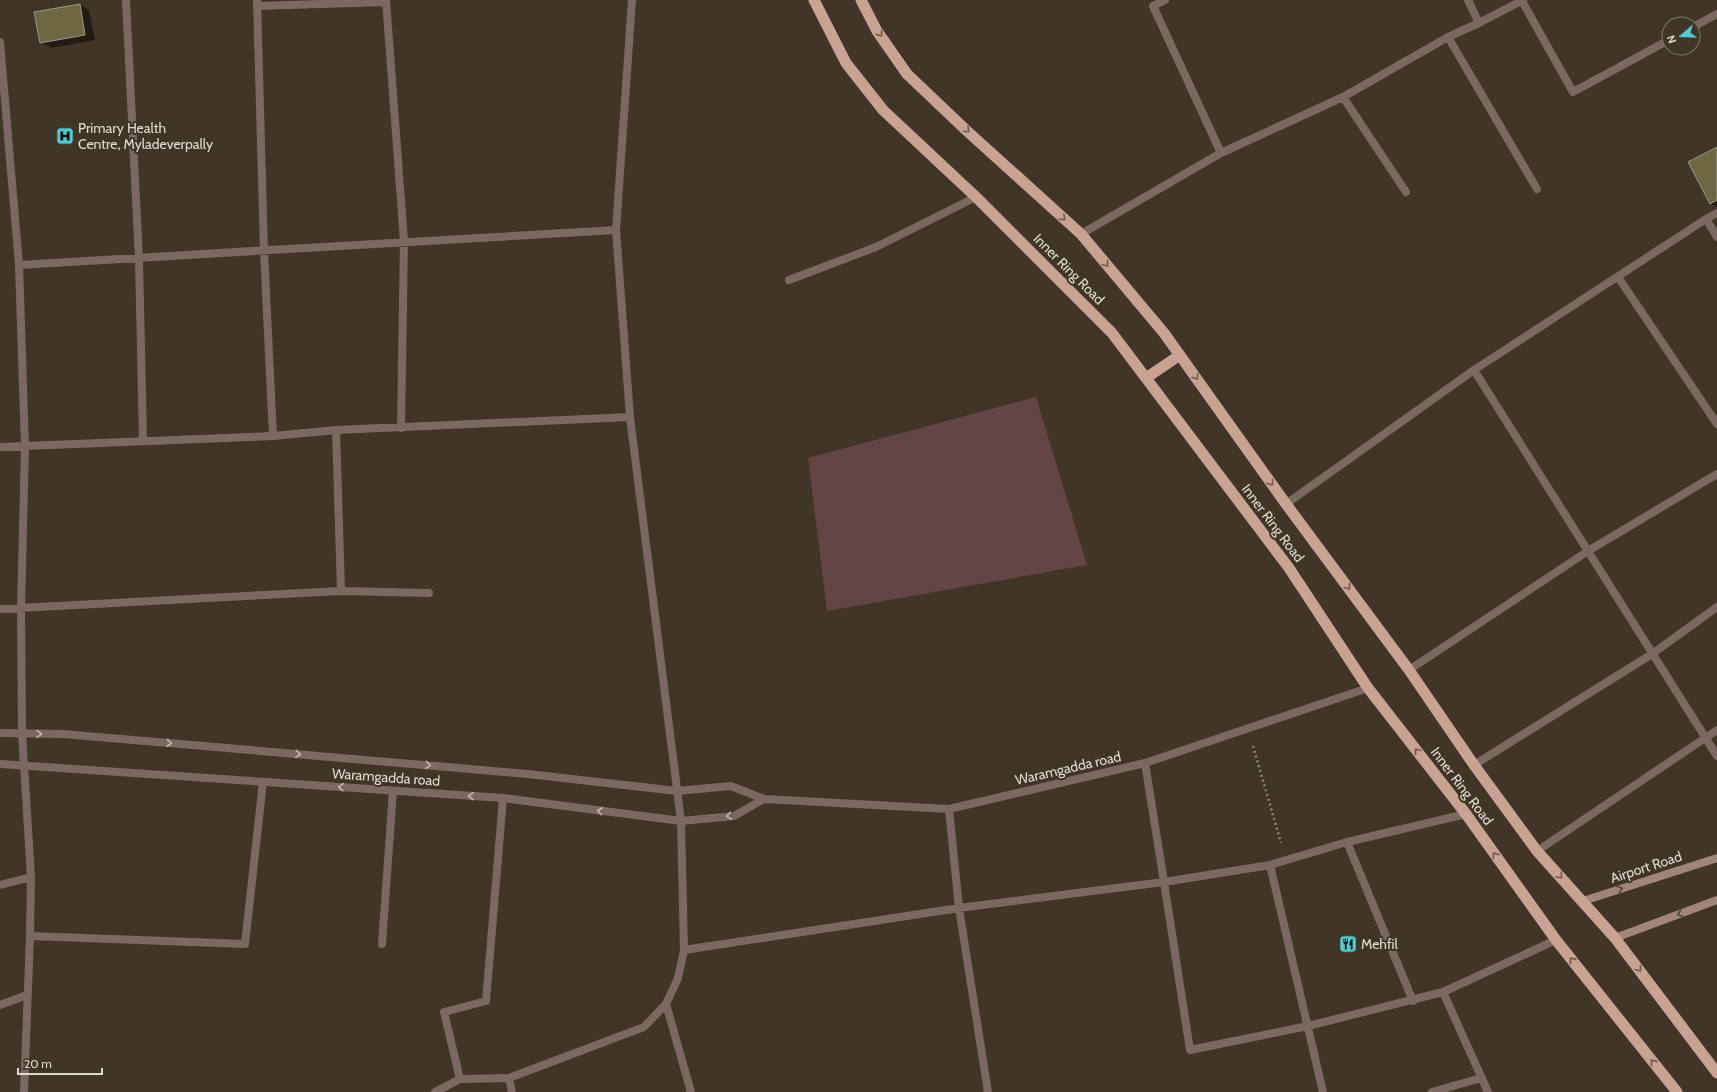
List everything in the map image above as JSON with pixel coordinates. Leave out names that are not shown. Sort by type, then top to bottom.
[{"type":"highway","name":"Inner Ring Road","points":[[814,0],[846,62],[882,110],[976,197],[1112,333],[1289,568],[1368,688],[1466,814],[1556,940],[1677,1092]]},
{"type":"highway","name":"Inner Ring Road","points":[[861,0],[877,31],[907,74],[967,131],[1081,234],[1164,333],[1286,504],[1409,670],[1474,765],[1537,851],[1615,938],[1717,1073]]},
{"type":"highway","points":[[1146,378],[1180,355]]},
{"type":"main road","name":"Airport Road","points":[[1583,901],[1717,858]]},
{"type":"main road","points":[[1615,938],[1717,900]]},
{"type":"street","points":[[126,0],[139,259],[143,441]]},
{"type":"street","points":[[435,1092],[460,1079],[509,1078],[644,1026],[666,1004],[678,978],[684,950],[681,821],[630,417],[616,230],[632,0]]},
{"type":"street","points":[[1165,0],[1153,6],[1221,153]]},
{"type":"street","points":[[1468,0],[1479,23]]},
{"type":"street","points":[[1081,234],[1221,153],[1343,97],[1448,37],[1479,23],[1522,0],[1573,92],[1661,44]]},
{"type":"street","points":[[273,436],[264,252],[257,3],[386,1],[404,241],[401,428]]},
{"type":"street","points":[[1701,23],[1717,14]]},
{"type":"street","points":[[1448,37],[1537,189]]},
{"type":"street","points":[[0,42],[19,265],[25,447],[21,609],[22,733],[31,877],[24,1092]]},
{"type":"street","points":[[1343,97],[1406,192]]},
{"type":"street","points":[[789,280],[876,247],[976,197]]},
{"type":"street","points":[[1286,504],[1474,370],[1717,213]]},
{"type":"street","points":[[1706,219],[1717,237]]},
{"type":"street","points":[[19,265],[264,252],[404,241],[616,230]]},
{"type":"street","points":[[1618,276],[1717,424]]},
{"type":"street","points":[[1474,370],[1717,756]]},
{"type":"street","points":[[0,447],[273,436],[336,430],[630,417]]},
{"type":"street","points":[[336,430],[341,591]]},
{"type":"street","points":[[1409,670],[1588,551],[1717,474]]},
{"type":"street","points":[[0,609],[341,591],[429,593]]},
{"type":"street","points":[[1474,765],[1652,654],[1717,607]]},
{"type":"street","name":"Waramgadda road","points":[[0,733],[71,735],[520,773],[677,791],[731,786],[764,799],[949,809],[1145,763],[1368,688]]},
{"type":"street","points":[[1537,851],[1717,730]]},
{"type":"street","points":[[1145,763],[1190,1050],[1308,1026],[1413,1001],[1442,992],[1556,940]]},
{"type":"street","name":"Waramgadda road","points":[[0,764],[503,798],[681,821],[734,816],[764,799]]},
{"type":"street","points":[[30,936],[245,944],[263,782]]},
{"type":"street","points":[[382,944],[393,791]]},
{"type":"street","points":[[460,1079],[444,1012],[486,1001],[503,798]]},
{"type":"street","points":[[949,809],[959,908],[988,1092]]},
{"type":"street","points":[[684,950],[959,908],[1164,882],[1270,865],[1347,842],[1466,814]]},
{"type":"street","points":[[1347,842],[1413,1001]]},
{"type":"street","points":[[1270,865],[1323,1092]]},
{"type":"street","points":[[0,885],[31,877]]},
{"type":"street","points":[[1442,992],[1488,1092]]},
{"type":"street","points":[[0,1005],[27,995]]},
{"type":"street","points":[[666,1004],[691,1092]]},
{"type":"street","points":[[509,1078],[512,1092]]},
{"type":"street","points":[[1432,1092],[1481,1078]]},
{"type":"path","points":[[1248,729],[1286,860]]},
{"type":"shaded area","points":[[1036,397],[1087,565],[827,611],[808,458]]},
{"type":"building","points":[[80,4],[85,35],[40,43],[34,12]]},
{"type":"building","points":[[1717,147],[1717,200],[1710,204],[1688,162]]},
{"type":"place","name":"Primary Health Centre, Myladeverpally","points":[[65,136]]},
{"type":"place","name":"Mehfil","points":[[1348,944]]}]
